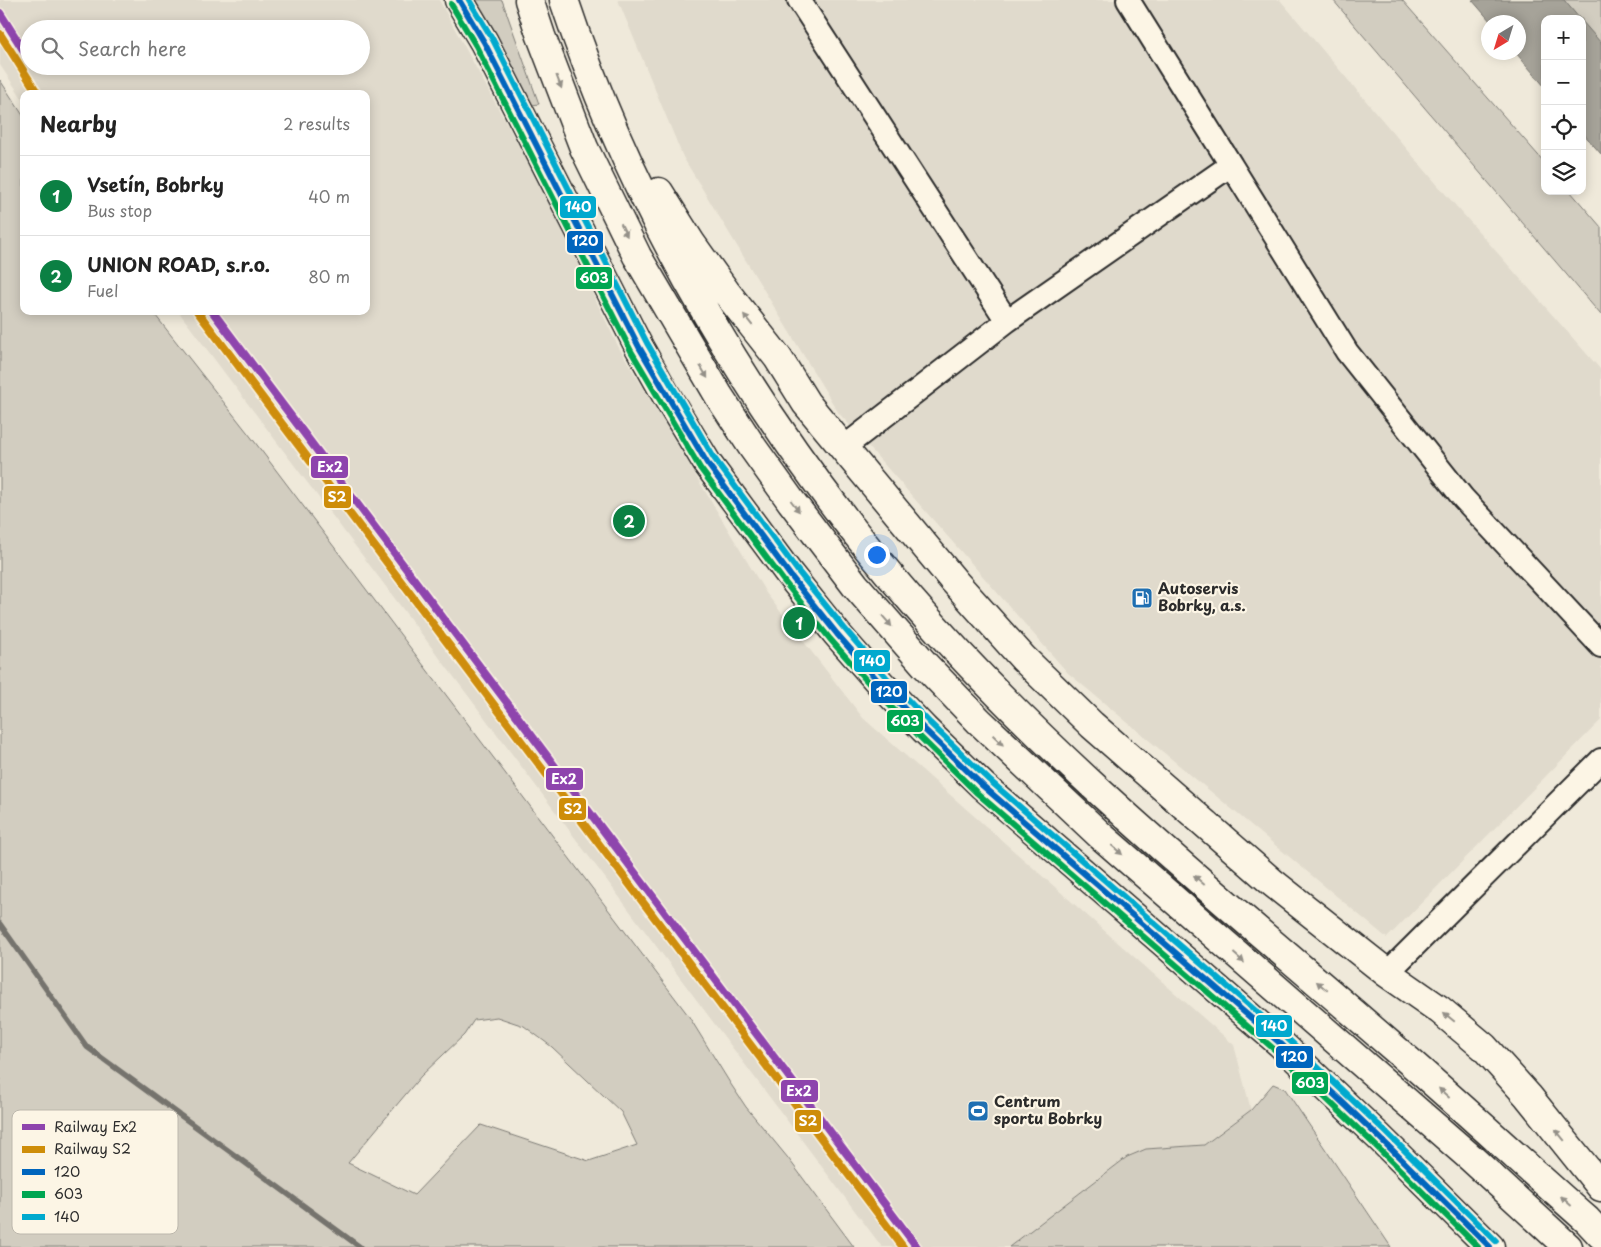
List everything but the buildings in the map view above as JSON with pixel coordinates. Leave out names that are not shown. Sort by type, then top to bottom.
[{"type":"main road","points":[[459,0],[484,42],[639,347],[666,396],[708,463],[837,634],[924,729],[983,786],[1281,1044],[1379,1137],[1490,1247]]},
{"type":"main road","points":[[522,0],[541,36]]},
{"type":"main road","points":[[529,0],[584,148],[637,256],[719,396],[753,448],[855,584],[926,666],[979,721],[1101,836],[1414,1108],[1568,1247]]},
{"type":"main road","points":[[564,0],[576,37],[614,134],[665,239],[730,351],[781,430],[817,482],[881,564],[913,602],[1004,700],[1080,774],[1290,959],[1389,1043],[1587,1220],[1601,1235]]},
{"type":"main road","points":[[572,0],[601,60],[629,129],[663,199],[691,243],[726,292],[778,358],[806,403],[954,581],[1023,658],[1085,718],[1166,791],[1273,883],[1387,973],[1440,1010],[1484,1048],[1528,1096],[1601,1187]]},
{"type":"street","points":[[800,0],[1007,321]]},
{"type":"street","points":[[1128,0],[1347,352],[1463,498],[1601,646]]},
{"type":"street","points":[[842,448],[1007,321],[1231,166]]},
{"type":"street","points":[[1387,973],[1601,760]]},
{"type":"shaded area","points":[[0,0],[439,0],[537,179],[618,346],[766,593],[863,718],[1234,1045],[1251,1110],[1204,1145],[1146,1149],[1127,1157],[1009,1247],[882,1247],[181,315],[370,315],[370,90],[20,90],[20,95],[0,65]]},
{"type":"shaded area","points":[[476,0],[502,0],[539,104],[532,105]]},
{"type":"shaded area","points":[[618,0],[1280,0],[1441,189],[1601,370],[1601,720],[1387,938],[1068,673],[838,412],[683,157]]},
{"type":"shaded area","points":[[1333,0],[1402,0],[1541,158],[1541,195],[1573,195],[1601,227],[1601,315]]},
{"type":"shaded area","points":[[1472,0],[1564,0],[1577,15],[1541,15],[1541,82],[1522,60],[1526,60],[1526,15],[1485,15]]},
{"type":"shaded area","points":[[1562,0],[1601,0],[1601,45],[1586,28],[1586,15],[1575,15]]},
{"type":"shaded area","points":[[1586,26],[1601,43],[1601,154],[1586,137]]},
{"type":"shaded area","points":[[0,80],[20,111],[20,315],[155,315],[251,437],[688,1015],[746,1107],[788,1158],[854,1247],[0,1247]],"holes":[[[497,1017],[524,1026],[552,1047],[621,1112],[637,1145],[589,1161],[481,1125],[414,1195],[348,1163],[421,1076],[464,1035],[474,1020]]]},
{"type":"shaded area","points":[[1273,1084],[1285,1089],[1391,1247],[1009,1247],[1127,1157],[1146,1149],[1204,1145],[1251,1110]]},
{"type":"waterway","points":[[0,924],[87,1047],[173,1110]]},
{"type":"waterway","points":[[178,1114],[360,1247]]},
{"type":"rail line","name":"Ex2","points":[[0,13],[20,45]]},
{"type":"rail line","name":"S2","points":[[0,34],[20,66]]},
{"type":"rail line","name":"S2","points":[[26,75],[35,90]]},
{"type":"rail line","name":"S2","points":[[200,315],[903,1247]]},
{"type":"rail line","name":"Ex2","points":[[215,315],[917,1247]]},
{"type":"transit line","name":"120","points":[[459,0],[484,42],[639,347],[707,463],[790,575],[837,634],[924,729],[983,786],[1281,1044],[1379,1137],[1490,1247]]},
{"type":"transit line","name":"140","points":[[469,0],[492,38],[647,343],[714,458],[797,570],[844,628],[886,677],[989,780],[1287,1038],[1385,1131],[1496,1241]]},
{"type":"transit line","name":"603","points":[[451,4],[476,46],[631,351],[700,468],[783,580],[830,639],[874,689],[977,793],[1275,1050],[1373,1143],[1478,1247]]},
{"type":"place","name":"UNION ROAD, s.r.o.","points":[[629,521]]},
{"type":"place","name":"Autoservis Bobrky, a.s.","points":[[1142,598]]},
{"type":"place","name":"Vsetín, Bobrky","points":[[799,623]]},
{"type":"place","name":"Centrum sportu Bobrky","points":[[978,1111]]}]
